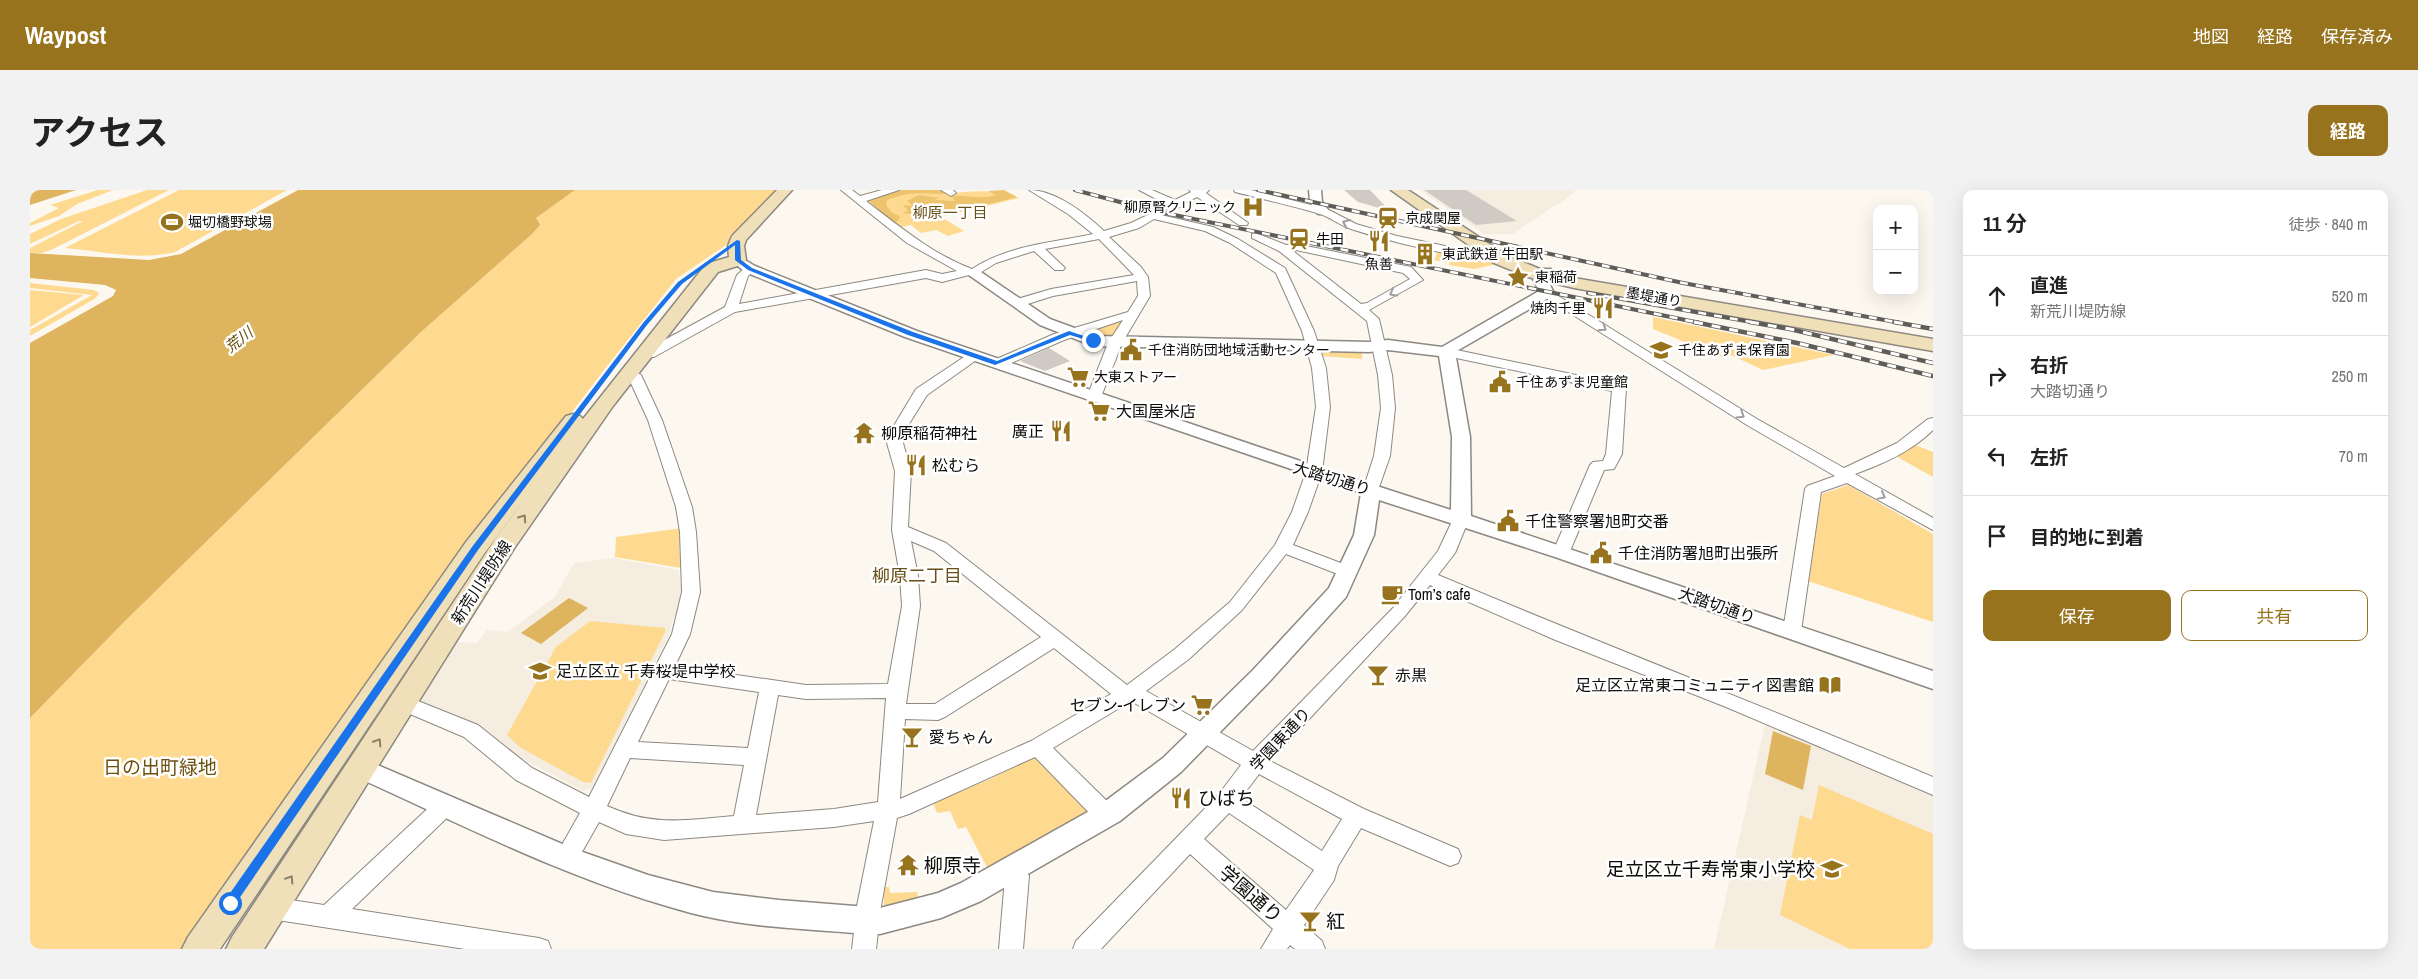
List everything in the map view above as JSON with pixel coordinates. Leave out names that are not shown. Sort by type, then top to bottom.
[{"type":"main road","name":"新荒川堤防線","points":[[200,949],[475,548],[639,332],[680,283],[742,257],[784,190]]},
{"type":"main road","name":"墨堤通り","points":[[1398,190],[1492,254],[1513,265],[1574,283],[1933,345]]},
{"type":"main road","name":"墨堤通り","points":[[1408,190],[1499,252],[1544,274],[1933,340]]},
{"type":"main road","name":"新荒川堤防線","points":[[244,949],[505,543],[583,434],[643,354],[712,268],[742,257]]},
{"type":"street","points":[[846,190],[860,199],[891,228],[911,241],[954,266],[971,273],[1045,322],[1069,333],[1093,340],[1115,343],[1416,347],[1619,388],[1614,454],[1609,466],[1598,465],[1562,552]]},
{"type":"street","points":[[860,199],[894,190]]},
{"type":"street","points":[[1034,190],[1079,215],[1128,257],[1145,287],[1144,296],[1115,343],[1095,389],[1094,397]]},
{"type":"street","points":[[403,703],[471,731],[524,774],[594,810],[626,825],[664,831],[743,825],[901,808],[1038,747],[1128,693],[1182,654],[1236,606],[1282,547],[1300,512],[1314,472],[1323,407],[1318,368],[1308,330],[1281,271],[1234,241],[1163,211],[1144,190]]},
{"type":"street","points":[[1239,190],[1323,211],[1352,226],[1395,239],[1474,255],[1492,254]]},
{"type":"street","points":[[1315,190],[1316,202],[1323,211]]},
{"type":"street","points":[[643,354],[649,354],[731,309],[926,274],[942,278],[971,273],[1001,258],[1025,249],[1102,235],[1163,211],[1199,191],[1243,222]]},
{"type":"street","points":[[361,768],[446,804],[566,859],[692,900],[756,911],[867,921],[880,920],[941,904],[971,892],[1013,870],[1106,815],[1172,765],[1261,676],[1328,604],[1338,592],[1364,535],[1371,490],[1381,465],[1390,410],[1373,319],[1285,249],[1256,236]]},
{"type":"street","points":[[1285,249],[1296,247],[1410,271],[1417,280],[1370,306],[1358,308]]},
{"type":"street","points":[[1038,248],[1059,268]]},
{"type":"street","name":"大踏切通り","points":[[742,257],[816,295],[911,334],[1314,472],[1562,552],[1933,680]]},
{"type":"street","points":[[731,309],[743,275],[742,257]]},
{"type":"street","points":[[1544,274],[1540,281],[1547,293],[1659,365],[1844,476],[1933,525]]},
{"type":"street","points":[[1018,303],[1052,293],[1141,277]]},
{"type":"street","points":[[1461,518],[1460,437],[1447,352],[1450,347],[1479,329],[1547,293]]},
{"type":"street","points":[[997,364],[1069,333],[1126,315],[1131,316]]},
{"type":"street","points":[[864,949],[886,811],[897,691],[911,606],[909,576],[900,530],[903,471],[895,443],[902,424],[921,392],[975,356]]},
{"type":"street","points":[[566,859],[594,810],[681,634],[691,592],[688,525],[675,474],[656,420],[634,375],[628,374]]},
{"type":"street","points":[[1792,631],[1813,489],[1871,464],[1910,440],[1933,422]]},
{"type":"street","name":"学園東通り","points":[[1084,949],[1227,800],[1255,763],[1379,634],[1446,553],[1461,518]]},
{"type":"street","points":[[900,530],[940,547],[1053,639],[1128,693],[1356,816],[1450,856]]},
{"type":"street","points":[[1282,547],[1348,572]]},
{"type":"street","points":[[1428,577],[1560,634],[1733,702],[1933,786]]},
{"type":"street","points":[[896,712],[938,712],[1053,639]]},
{"type":"street","points":[[663,671],[806,692],[897,691]]},
{"type":"street","points":[[743,825],[770,687]]},
{"type":"street","points":[[1038,747],[1106,815]]},
{"type":"street","points":[[623,749],[756,757]]},
{"type":"street","points":[[1227,800],[1273,832],[1326,865]]},
{"type":"street","points":[[329,916],[446,804]]},
{"type":"street","points":[[1273,949],[1326,873],[1326,865],[1356,816]]},
{"type":"street","name":"学園通り","points":[[1188,839],[1313,949]]},
{"type":"street","points":[[1010,949],[1017,876],[1013,870]]},
{"type":"street","points":[[271,908],[539,949]]},
{"type":"shaded area","points":[[897,190],[940,190],[946,194],[910,194],[887,200],[886,205],[892,213],[900,216],[898,221],[892,222],[866,198]]},
{"type":"shaded area","points":[[1004,190],[1017,197],[938,217],[926,216],[926,213],[902,213],[908,211],[903,205],[913,206],[907,201],[919,195],[940,198],[936,200],[955,201],[953,196],[985,197],[996,195],[988,191]]},
{"type":"shaded area","points":[[1420,190],[1576,190],[1560,204],[1557,204],[1513,234],[1484,234]]},
{"type":"shaded area","name":"足立区立 千寿桜堤中学校","points":[[615,558],[678,570],[681,586],[679,608],[671,623],[670,633],[593,788],[583,791],[411,700],[447,641],[477,643],[487,630],[507,632],[554,598],[574,563]]},
{"type":"shaded area","name":"足立区立千寿常東小学校","points":[[1766,720],[1933,789],[1933,949],[1714,949]]},
{"type":"green space","points":[[98,190],[113,190],[77,204],[59,216],[30,226],[30,223],[59,208],[50,205]]},
{"type":"green space","points":[[147,190],[169,190],[53,249],[42,253],[30,253],[30,248],[83,221],[79,221],[30,244],[30,234],[61,219]]},
{"type":"green space","name":"堀切橋野球場","points":[[179,190],[287,190],[175,252],[148,256],[65,248]]},
{"type":"green space","name":"日の出町緑地","points":[[575,190],[779,190],[746,226],[730,235],[729,243],[676,279],[608,365],[514,487],[188,949],[30,949],[30,718],[126,620],[421,332],[532,234],[536,218]]},
{"type":"green space","points":[[897,190],[944,190],[950,194],[968,192],[1003,193],[1019,198],[941,217],[964,231],[948,236],[936,230],[921,233],[911,225],[897,228],[865,198]]},
{"type":"green space","points":[[1438,251],[1486,259],[1497,264],[1474,269],[1449,265],[1449,263],[1434,260]]},
{"type":"green space","points":[[30,283],[94,290],[99,293],[96,298],[30,336],[30,330],[92,295],[30,288]]},
{"type":"green space","points":[[30,290],[84,295],[30,327]]},
{"type":"green space","points":[[1653,317],[1834,355],[1763,370],[1731,355],[1724,358],[1653,329]]},
{"type":"green space","points":[[1124,319],[1114,337],[1081,331]]},
{"type":"green space","points":[[1320,351],[1362,352],[1362,359],[1321,356]]},
{"type":"green space","points":[[1910,443],[1933,452],[1933,477],[1894,455]]},
{"type":"green space","points":[[1848,485],[1933,534],[1933,622],[1808,581],[1822,494]]},
{"type":"green space","points":[[683,528],[683,544],[679,545],[681,568],[615,557],[616,537]]},
{"type":"green space","points":[[590,621],[665,628],[665,632],[591,783],[583,782],[521,748],[507,735],[556,647]]},
{"type":"green space","points":[[1039,754],[1097,812],[990,873],[966,827],[958,829],[950,811],[937,813],[933,803],[988,780]]},
{"type":"green space","points":[[1819,785],[1933,834],[1933,949],[1850,949],[1780,915],[1800,815],[1812,820]]},
{"type":"green space","points":[[884,887],[889,887],[890,893],[918,892],[917,898],[884,906]]},
{"type":"water","points":[[30,190],[76,190],[30,205]]},
{"type":"water","name":"荒川","points":[[298,190],[575,190],[536,218],[540,225],[532,234],[421,332],[126,620],[30,718],[30,343],[113,296],[116,290],[105,285],[30,278],[30,253],[149,260],[181,254]]},
{"type":"water","points":[[569,598],[588,608],[541,644],[521,633]]},
{"type":"water","points":[[1773,731],[1811,746],[1803,790],[1765,774]]},
{"type":"building","points":[[1344,190],[1370,190],[1390,211],[1358,202]]},
{"type":"building","points":[[1424,190],[1466,190],[1517,221],[1476,225]]},
{"type":"building","points":[[1049,348],[1070,361],[1045,371],[1020,361]]},
{"type":"tunnel","points":[[1156,214],[1166,208]]},
{"type":"railway","points":[[1075,190],[1150,210],[1700,323]]},
{"type":"railway","points":[[1258,190],[1683,283],[1901,323]]},
{"type":"railway","points":[[1588,293],[1757,323]]},
{"type":"railway","points":[[1694,322],[1797,343],[1933,376]]},
{"type":"railway","points":[[1750,322],[1790,329],[1933,363]]},
{"type":"railway","points":[[1894,322],[1933,329]]},
{"type":"place","name":"柳原腎クリニック","points":[[1253,207]]},
{"type":"place","name":"京成関屋","points":[[1388,218]]},
{"type":"place","name":"堀切橋野球場","points":[[172,222]]},
{"type":"place","name":"牛田","points":[[1299,239]]},
{"type":"place","name":"魚善","points":[[1379,241]]},
{"type":"place","name":"東武鉄道 牛田駅","points":[[1425,254]]},
{"type":"place","name":"東稲荷","points":[[1518,277]]},
{"type":"place","name":"焼肉千里","points":[[1603,308]]},
{"type":"place","name":"千住消防団地域活動センター","points":[[1131,350]]},
{"type":"place","name":"千住あずま保育園","points":[[1661,350]]},
{"type":"place","name":"大東ストアー","points":[[1078,377]]},
{"type":"place","name":"千住あずま児童館","points":[[1500,382]]},
{"type":"place","name":"大国屋米店","points":[[1099,411]]},
{"type":"place","name":"廣正","points":[[1061,431]]},
{"type":"place","name":"柳原稲荷神社","points":[[864,433]]},
{"type":"place","name":"松むら","points":[[916,465]]},
{"type":"place","name":"千住警察署旭町交番","points":[[1508,521]]},
{"type":"place","name":"千住消防署旭町出張所","points":[[1601,553]]},
{"type":"place","name":"Tom’s cafe","points":[[1392,594]]},
{"type":"place","name":"足立区立 千寿桜堤中学校","points":[[540,671]]},
{"type":"place","name":"赤黒","points":[[1378,675]]},
{"type":"place","name":"足立区立常東コミュニティ図書館","points":[[1830,685]]},
{"type":"place","name":"セブン-イレブン","points":[[1202,705]]},
{"type":"place","name":"愛ちゃん","points":[[912,737]]},
{"type":"place","name":"ひばち","points":[[1181,798]]},
{"type":"place","name":"柳原寺","points":[[908,865]]},
{"type":"place","name":"足立区立千寿常東小学校","points":[[1832,869]]},
{"type":"place","name":"紅","points":[[1310,921]]},
{"type":"district","name":"柳原一丁目","points":[[950,213]]},
{"type":"district","name":"柳原二丁目","points":[[917,576]]},
{"type":"route","points":[[230,903],[475,548],[645,324],[687,276],[737,241],[738,260],[750,269],[911,334],[997,364],[1008,357],[1069,333],[1093,340]]}]
